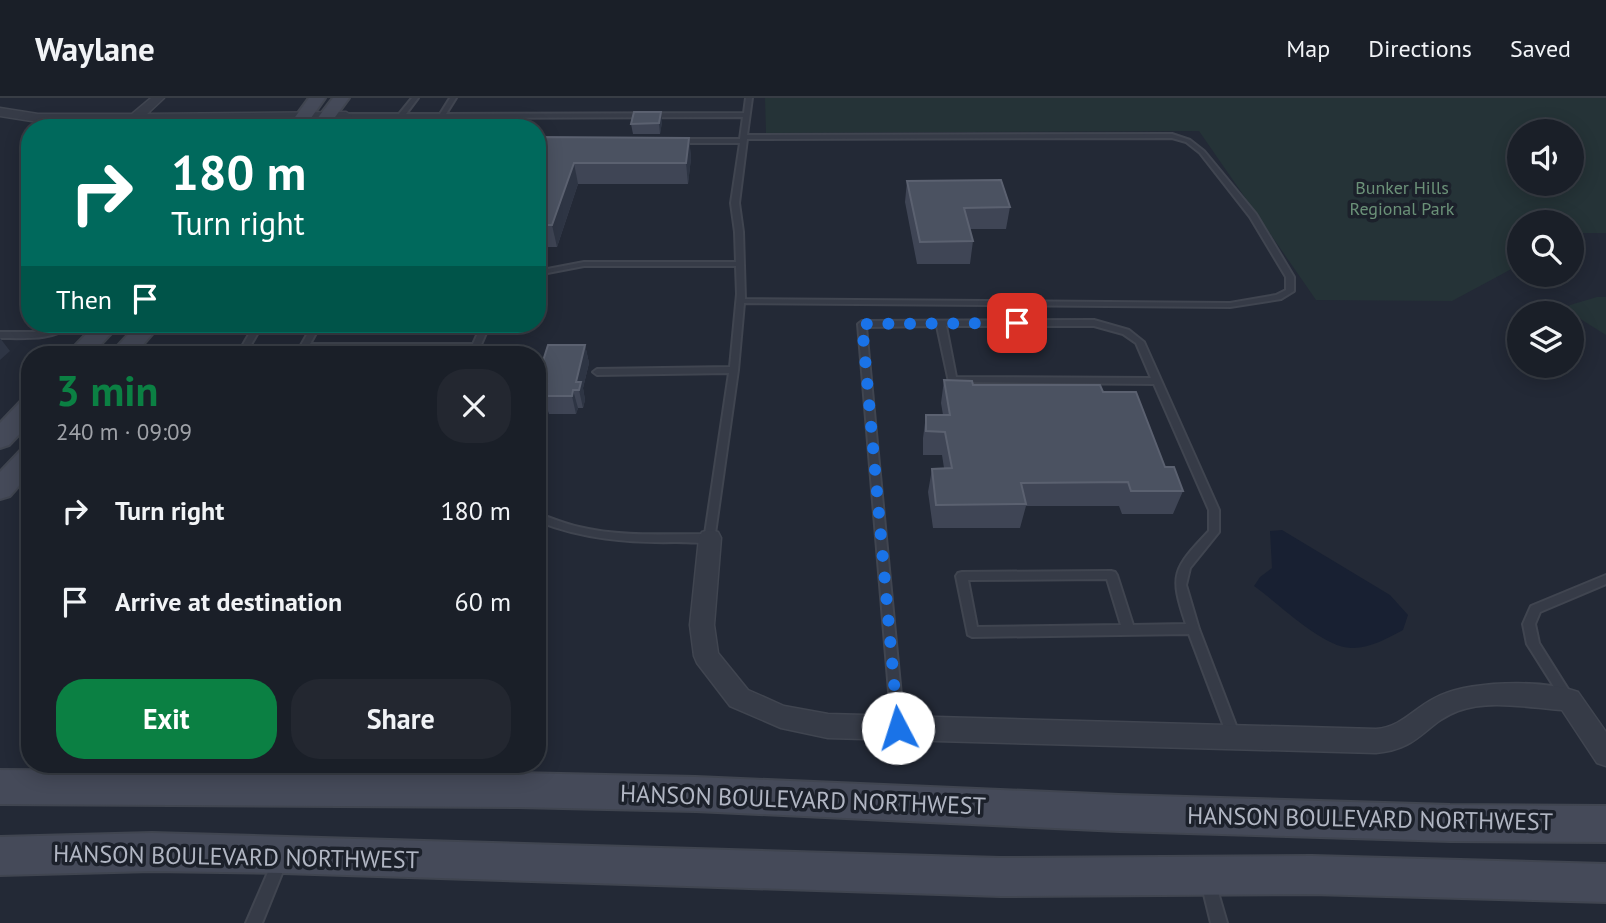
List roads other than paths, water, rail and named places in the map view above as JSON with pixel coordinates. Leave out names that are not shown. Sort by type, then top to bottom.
[{"type":"main road","points":[[302,119],[317,98]]},
{"type":"main road","points":[[325,119],[341,98]]},
{"type":"main road","points":[[87,346],[100,333]]},
{"type":"main road","points":[[129,346],[142,333]]},
{"type":"main road","points":[[0,439],[21,417]]},
{"type":"main road","points":[[0,489],[21,466]]},
{"type":"main road","name":"HANSON BOULEVARD NORTHWEST","points":[[0,788],[544,790],[710,794],[1119,813],[1450,823],[1606,824]]},
{"type":"main road","name":"HANSON BOULEVARD NORTHWEST","points":[[0,856],[152,852],[283,854],[1000,877],[1325,876],[1606,883]]},
{"type":"street","points":[[134,118],[158,98]]},
{"type":"street","points":[[0,112],[38,118],[176,119]]},
{"type":"street","points":[[334,119],[346,116]]},
{"type":"street","points":[[710,538],[702,625],[706,656],[739,698],[781,717],[828,726],[1235,739],[1376,740],[1405,735],[1427,715],[1453,701],[1497,697],[1569,700],[1606,754]]},
{"type":"lane","points":[[399,119],[415,98]]},
{"type":"lane","points":[[440,119],[453,98]]},
{"type":"lane","points":[[546,521],[565,530],[607,538],[710,538],[734,370],[740,301],[735,203],[749,98]]},
{"type":"lane","points":[[346,116],[513,118],[746,115]]},
{"type":"lane","points":[[661,141],[1172,136],[1188,141],[1202,152],[1252,216],[1290,277],[1290,291],[1278,297],[1230,304],[740,301]]},
{"type":"lane","points":[[546,271],[584,264],[740,264]]},
{"type":"lane","points":[[898,728],[862,324],[1094,323],[1111,326],[1140,342],[1214,510],[1214,532],[1182,567],[1180,592],[1235,739]]},
{"type":"lane","points":[[941,324],[952,380],[1157,381]]},
{"type":"lane","points":[[0,335],[51,333]]},
{"type":"lane","points":[[597,372],[734,370]]},
{"type":"lane","points":[[1129,631],[1111,575],[962,576],[972,632],[1129,631],[1192,629]]},
{"type":"lane","points":[[1569,700],[1533,645],[1529,624],[1535,609],[1606,579]]},
{"type":"lane","points":[[254,923],[283,854]]},
{"type":"lane","points":[[1207,876],[1219,923]]},
{"type":"water","points":[[1282,530],[1390,595],[1408,615],[1403,630],[1365,647],[1339,646],[1301,623],[1254,586],[1260,577],[1272,568],[1270,531]]},
{"type":"park label","name":"Bunker Hills Regional Park","points":[[1402,198]]}]
